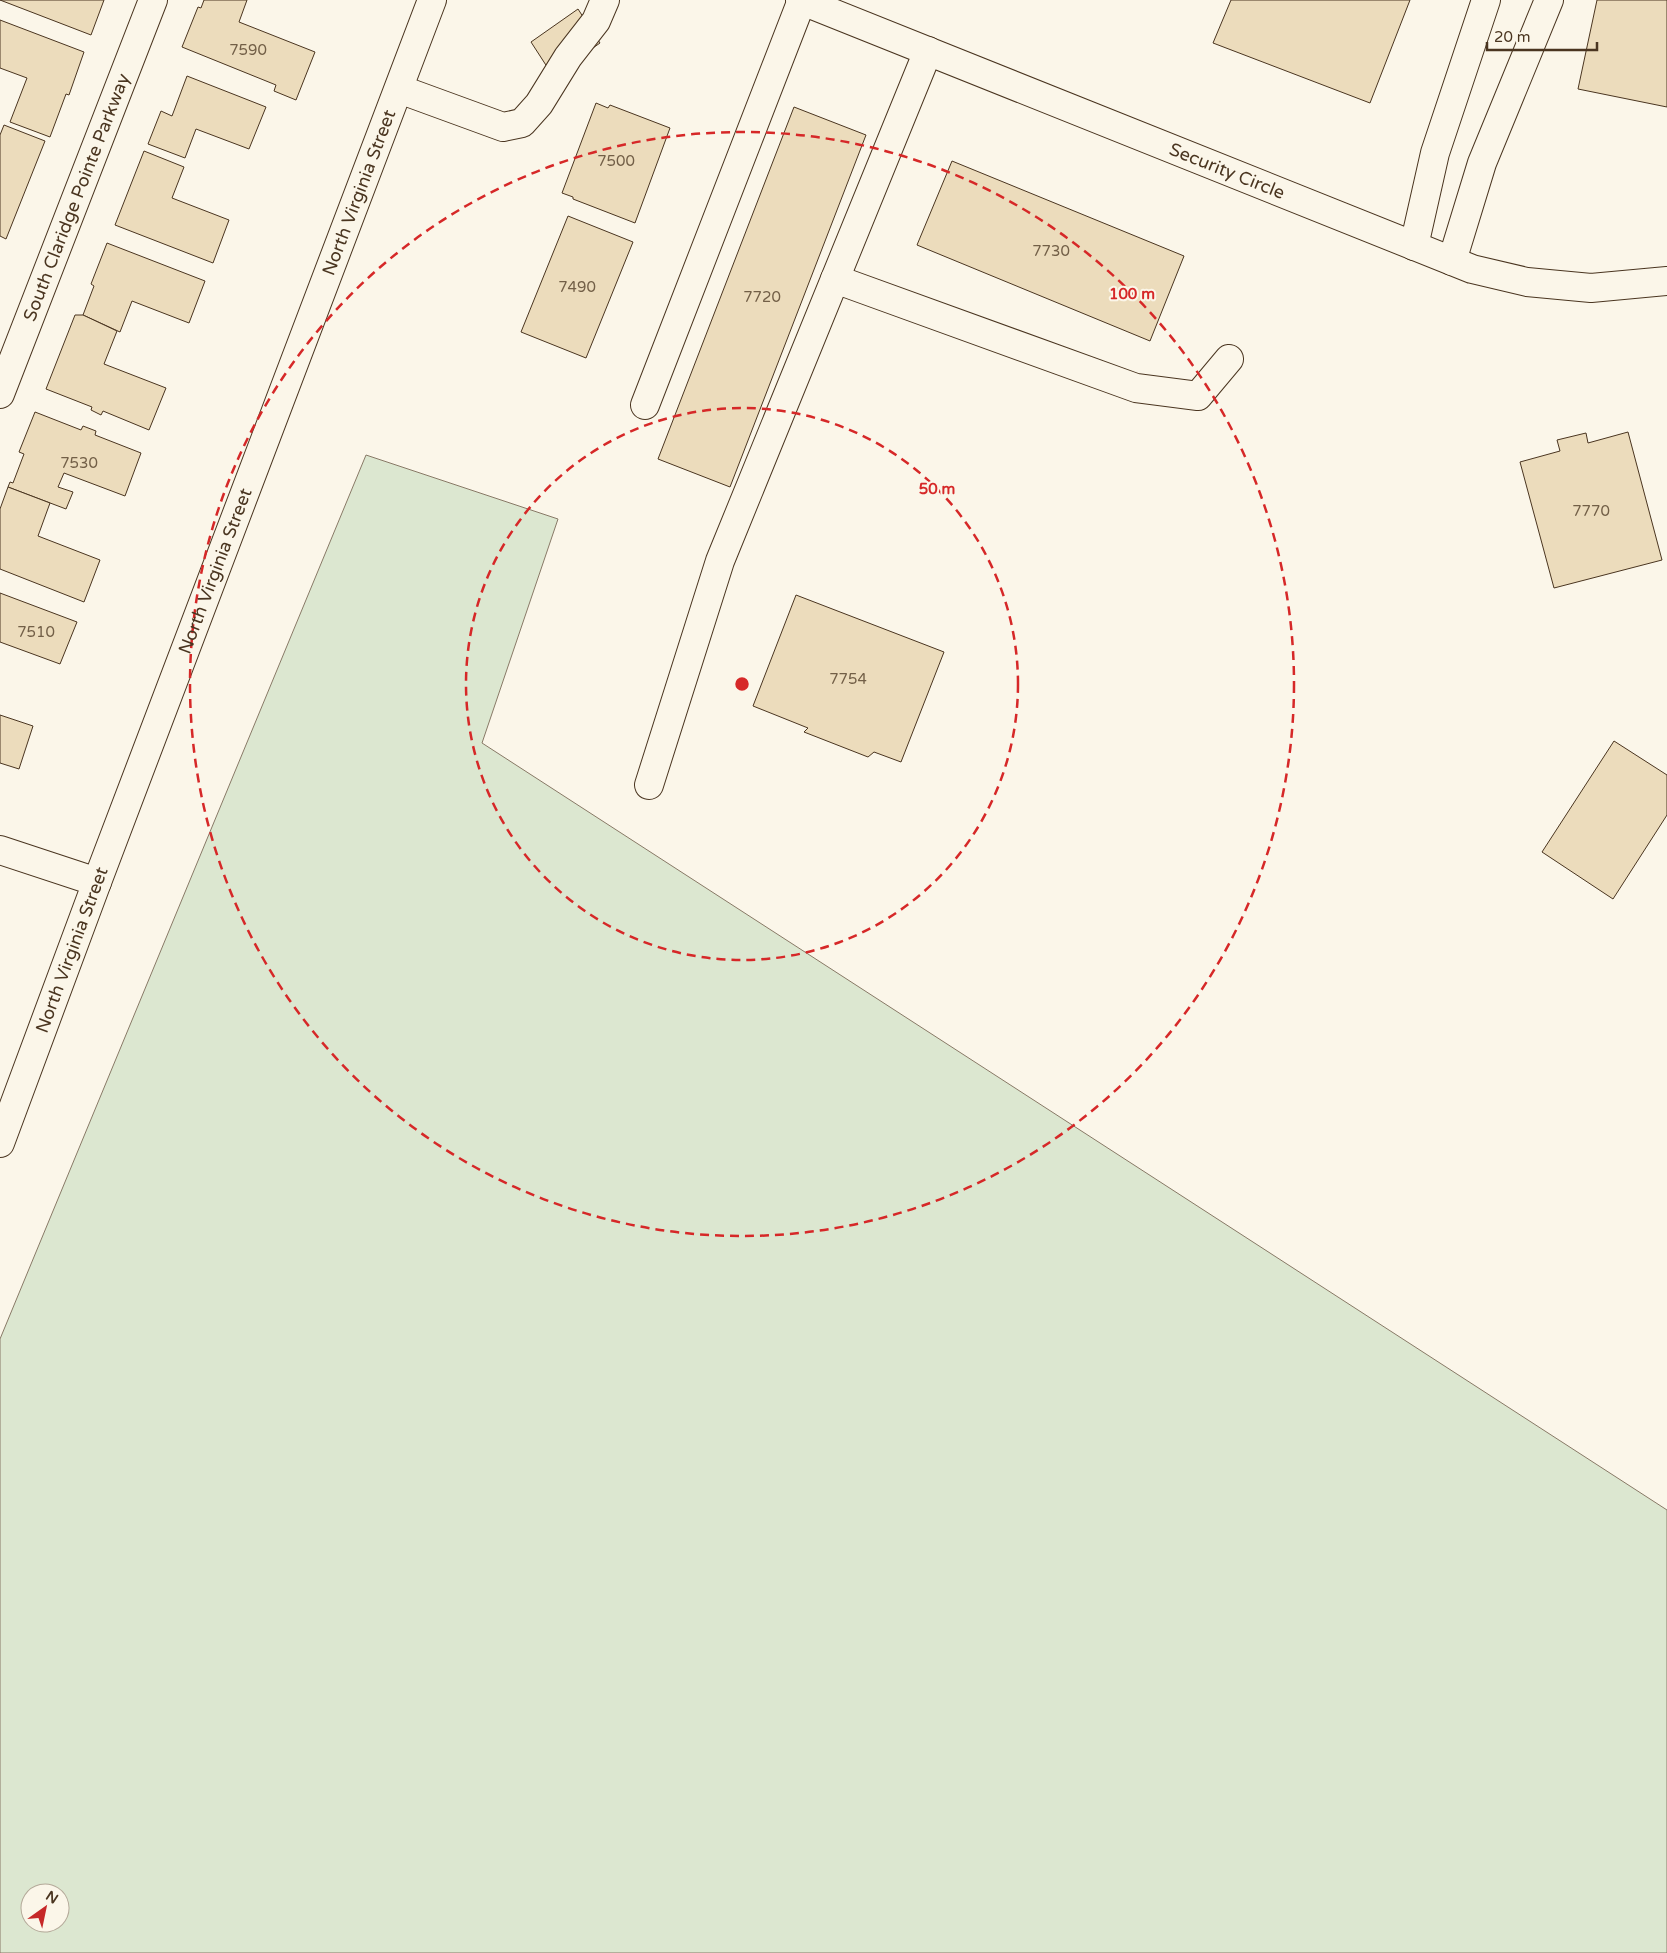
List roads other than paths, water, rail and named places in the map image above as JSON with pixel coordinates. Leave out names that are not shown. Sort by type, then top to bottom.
[{"type":"main road","name":"South Claridge Pointe Parkway","points":[[0,394],[153,0]]},
{"type":"main road","name":"North Virginia Street","points":[[0,1143],[97,882],[432,0]]},
{"type":"main road","points":[[399,89],[503,127],[522,123],[539,104],[568,57],[596,21],[605,0]]},
{"type":"main road","points":[[645,405],[801,0]]},
{"type":"main road","name":"Security Circle","points":[[801,0],[1472,269],[1527,282],[1591,288],[1667,281]]},
{"type":"main road","points":[[1414,246],[1435,153],[1486,0]]},
{"type":"main road","points":[[1452,261],[1482,162],[1549,0]]},
{"type":"main road","points":[[649,785],[720,561],[928,51]]},
{"type":"main road","points":[[835,280],[1136,388],[1198,396],[1229,359]]},
{"type":"main road","points":[[0,850],[97,882]]}]
